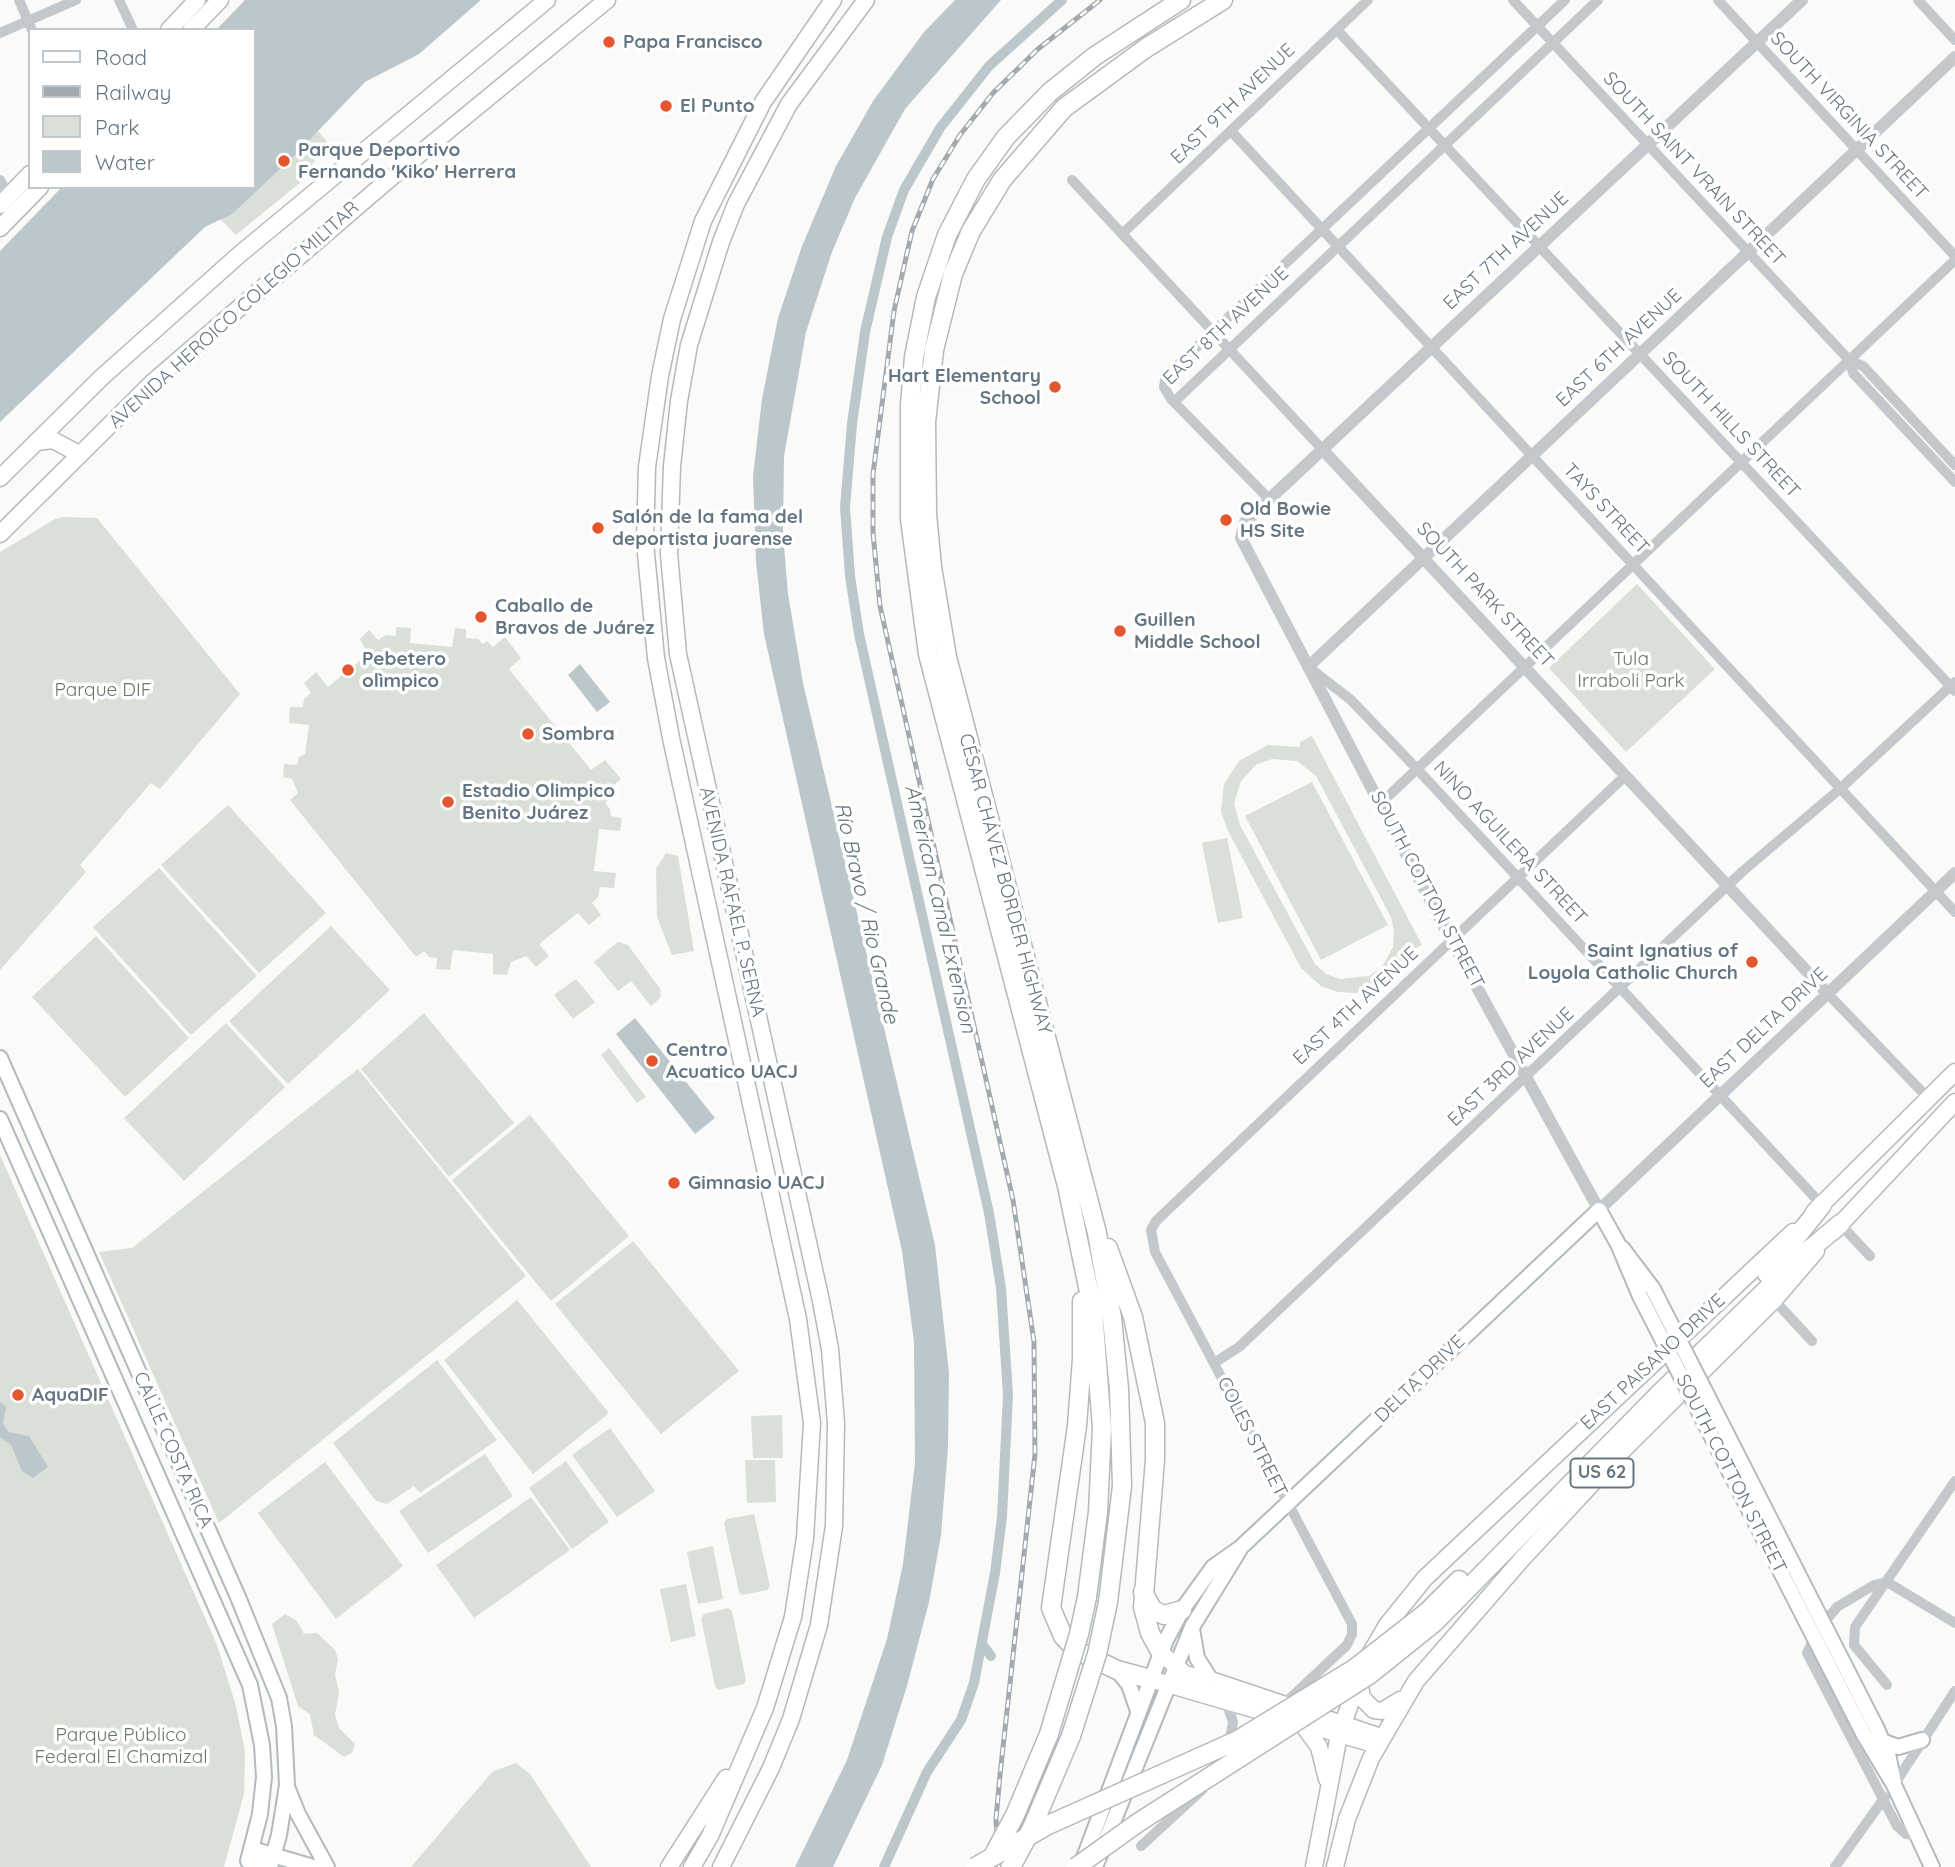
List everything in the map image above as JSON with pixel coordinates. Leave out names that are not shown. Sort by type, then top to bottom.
[{"type":"highway","points":[[967,772],[928,654],[910,519],[910,405],[914,357],[926,298],[959,209],[1006,137],[1074,71],[1181,0]]},
{"type":"highway","name":"CÉSAR CHÁVEZ BORDER HIGHWAY","points":[[1011,1867],[1032,1828],[1071,1736],[1097,1654],[1108,1602],[1122,1486],[1119,1389],[1106,1282],[967,772],[938,609],[927,514],[929,390],[936,340],[953,274],[971,231],[1002,180],[1064,108],[1146,48],[1223,0]]},
{"type":"highway","points":[[1077,1182],[1082,1359],[1077,1426],[1051,1608],[1063,1636],[1076,1650],[1117,1671],[1158,1682]]},
{"type":"highway","points":[[1077,1182],[1133,1317],[1155,1423],[1155,1460],[1143,1592],[1145,1620],[1168,1660]]},
{"type":"highway","points":[[975,1867],[1048,1825],[1238,1740],[1354,1669],[1431,1617],[1778,1263],[1822,1205]]},
{"type":"highway","points":[[1078,1867],[1139,1822],[1369,1675],[1786,1271],[1840,1224]]},
{"type":"highway","points":[[987,1867],[1015,1815],[1049,1734],[1065,1685],[1087,1597],[1098,1512],[1102,1427],[1094,1322],[1077,1231]]},
{"type":"highway","points":[[1143,1592],[1153,1610],[1164,1615],[1182,1610]]},
{"type":"main road","points":[[171,28],[197,0]]},
{"type":"main road","points":[[193,28],[220,0]]},
{"type":"main road","name":"AVENIDA HEROICO COLEGIO MILITAR","points":[[0,478],[102,377],[240,254],[547,0]]},
{"type":"main road","name":"AVENIDA HEROICO COLEGIO MILITAR","points":[[0,534],[153,382],[299,255],[607,0]]},
{"type":"main road","name":"AVENIDA RAFAEL P. SERNA","points":[[692,1867],[765,1708],[793,1617],[807,1502],[812,1423],[810,1387],[772,1188],[674,752],[656,658],[645,543],[647,467],[667,342],[703,221],[763,102],[833,0]]},
{"type":"main road","name":"AVENIDA RAFAEL P. SERNA","points":[[721,1867],[771,1768],[795,1707],[819,1626],[834,1526],[836,1423],[830,1349],[821,1301],[678,654],[669,554],[672,466],[689,345],[717,254],[736,204],[789,104],[866,0]]},
{"type":"main road","points":[[4,200],[28,176]]},
{"type":"main road","points":[[0,228],[38,189]]},
{"type":"main road","points":[[36,442],[53,440],[79,454]]},
{"type":"main road","name":"CALLE COSTA RICA","points":[[0,1058],[269,1670],[284,1726],[287,1786],[272,1861]]},
{"type":"main road","name":"EAST PAISANO DRIVE","points":[[1314,1867],[1341,1729],[1359,1678],[1387,1625],[1424,1578],[1822,1205],[1955,1072]]},
{"type":"main road","name":"EAST PAISANO DRIVE","points":[[1335,1867],[1347,1819],[1379,1741],[1406,1695],[1445,1645],[1625,1448],[1774,1300],[1840,1224],[1955,1102]]},
{"type":"main road","name":"CALLE COSTA RICA","points":[[0,1119],[250,1685],[262,1745],[264,1777],[249,1859]]},
{"type":"main road","name":"SOUTH COTTON STREET","points":[[1599,1210],[1646,1292],[1874,1735],[1932,1867]]},
{"type":"main road","name":"DELTA DRIVE","points":[[1095,1867],[1158,1682],[1168,1660],[1182,1610],[1213,1567],[1240,1548],[1599,1210]]},
{"type":"main road","name":"DELTA DRIVE","points":[[1168,1660],[1192,1627],[1240,1548]]},
{"type":"main road","points":[[1192,1627],[1197,1658],[1211,1679]]},
{"type":"main road","points":[[1168,1660],[1185,1674],[1211,1679],[1284,1712]]},
{"type":"main road","points":[[1117,1671],[1129,1685],[1138,1711]]},
{"type":"main road","points":[[1359,1678],[1362,1698],[1374,1710],[1382,1711],[1392,1707],[1406,1695]]},
{"type":"main road","points":[[1306,1718],[1333,1705],[1359,1678]]},
{"type":"main road","points":[[1158,1682],[1226,1702],[1284,1712],[1379,1741]]},
{"type":"main road","name":"DELTA DRIVE","points":[[1078,1867],[1138,1711],[1158,1682]]},
{"type":"main road","points":[[1306,1718],[1319,1747],[1328,1786]]},
{"type":"main road","points":[[1874,1735],[1898,1746],[1922,1740]]},
{"type":"main road","points":[[669,1867],[723,1783],[747,1752]]},
{"type":"main road","points":[[287,1786],[298,1814],[327,1867]]},
{"type":"main road","points":[[249,1859],[313,1867]]},
{"type":"main road","points":[[249,1859],[264,1867]]},
{"type":"street","points":[[19,0],[30,25]]},
{"type":"street","points":[[0,33],[30,25],[76,0]]},
{"type":"street","points":[[119,0],[131,28]]},
{"type":"street","name":"EAST 9TH AVENUE","points":[[1122,234],[1368,0]]},
{"type":"street","name":"SOUTH SAINT VRAIN STREET","points":[[1513,0],[1850,361],[1863,366],[1955,465]]},
{"type":"street","name":"EAST 8TH AVENUE","points":[[1565,0],[1166,376],[1164,387],[1174,402],[1598,0]]},
{"type":"street","name":"SOUTH VIRGINIA STREET","points":[[1718,0],[1955,258]]},
{"type":"street","name":"EAST 7TH AVENUE","points":[[1240,533],[1245,522],[1269,499],[1802,0]]},
{"type":"street","points":[[1918,0],[1955,40]]},
{"type":"street","name":"SOUTH HILLS STREET","points":[[1337,30],[1954,687]]},
{"type":"street","name":"EAST 6TH AVENUE","points":[[1308,667],[1955,57]]},
{"type":"street","name":"TAYS STREET","points":[[1231,131],[1955,912]]},
{"type":"street","points":[[0,180],[4,200]]},
{"type":"street","name":"SOUTH PARK STREET","points":[[1072,180],[1828,994],[1928,1098]]},
{"type":"street","points":[[1381,803],[1743,463],[1955,258]]},
{"type":"street","name":"SOUTH SAINT VRAIN STREET","points":[[1850,361],[1853,373],[1955,482]]},
{"type":"street","points":[[1174,402],[1269,499]]},
{"type":"street","name":"SOUTH COTTON STREET","points":[[1240,533],[1242,542],[1451,940],[1599,1210]]},
{"type":"street","name":"NINO AGUILERA STREET","points":[[1308,667],[1351,700],[1418,770],[1622,986],[1822,1205]]},
{"type":"street","name":"EAST 3RD AVENUE","points":[[1214,1363],[1239,1347],[1363,1227],[1728,886],[1954,687]]},
{"type":"street","name":"EAST 4TH AVENUE","points":[[1151,1239],[1156,1221],[1625,776]]},
{"type":"street","name":"EAST DELTA DRIVE","points":[[1599,1210],[1955,873]]},
{"type":"street","points":[[1840,1224],[1870,1256]]},
{"type":"street","name":"COLES STREET","points":[[1151,1239],[1287,1504],[1349,1617],[1352,1634],[1347,1645],[1284,1712]]},
{"type":"street","points":[[1774,1300],[1812,1341]]},
{"type":"street","points":[[1887,1685],[1858,1652],[1852,1637],[1855,1627],[1955,1482]]},
{"type":"street","points":[[1916,1835],[1906,1834],[1897,1826],[1807,1656],[1818,1630],[1830,1613],[1874,1585],[1886,1582],[1955,1623]]},
{"type":"street","points":[[1835,1867],[1894,1785],[1955,1691]]},
{"type":"street","points":[[1194,1797],[1228,1749],[1233,1722],[1226,1702]]},
{"type":"street","points":[[1142,1846],[1284,1712]]},
{"type":"green space","name":"Parque Deportivo Fernando 'Kiko' Herrera","points":[[256,65],[327,141],[302,181],[236,235],[191,189],[256,189]]},
{"type":"green space","name":"Parque DIF","points":[[97,518],[240,694],[160,789],[151,783],[80,865],[86,872],[0,970],[0,552],[55,519]]},
{"type":"green space","name":"Tula Irraboli Park","points":[[1637,584],[1715,669],[1626,752],[1549,668]]},
{"type":"green space","name":"Estadio Olimpico Benito Juárez","points":[[396,627],[411,628],[410,643],[452,647],[455,628],[466,629],[466,638],[478,639],[483,644],[487,641],[493,647],[505,637],[521,658],[509,669],[591,770],[605,760],[621,779],[608,790],[613,796],[605,803],[611,816],[622,818],[620,831],[599,829],[594,871],[616,873],[614,888],[600,887],[598,897],[592,903],[601,915],[589,925],[578,913],[539,944],[549,956],[536,967],[526,956],[511,962],[507,975],[493,974],[493,954],[453,950],[450,970],[436,969],[437,958],[429,957],[424,951],[416,957],[290,800],[298,793],[292,779],[283,777],[284,764],[297,765],[299,757],[305,754],[309,725],[289,723],[290,707],[303,707],[304,699],[311,693],[304,683],[316,672],[328,687],[368,654],[360,639],[369,630],[378,640],[386,635],[396,636]]},
{"type":"green space","points":[[1312,736],[1422,945],[1410,951],[1407,947],[1401,964],[1382,983],[1356,993],[1338,992],[1321,986],[1301,968],[1227,829],[1221,811],[1224,784],[1239,761],[1268,745],[1300,747],[1300,742]],"holes":[[[1272,759],[1297,761],[1316,776],[1391,917],[1393,947],[1382,967],[1369,976],[1340,979],[1326,974],[1315,964],[1240,825],[1234,803],[1241,781],[1257,764]]]},
{"type":"green space","points":[[1312,782],[1388,925],[1321,960],[1245,816]]},
{"type":"green space","points":[[228,805],[326,913],[259,973],[161,865]]},
{"type":"green space","points":[[1227,838],[1243,918],[1218,923],[1202,843]]},
{"type":"green space","points":[[666,853],[678,856],[694,951],[672,955],[657,917],[656,869]]},
{"type":"green space","points":[[159,868],[257,976],[191,1035],[93,927]]},
{"type":"green space","points":[[331,926],[390,990],[288,1084],[229,1021]]},
{"type":"green space","points":[[96,936],[189,1038],[125,1097],[32,997]]},
{"type":"green space","points":[[618,942],[628,945],[661,990],[660,998],[651,1006],[631,981],[618,991],[594,962]]},
{"type":"green space","points":[[576,979],[595,1002],[573,1019],[554,995]]},
{"type":"green space","points":[[424,1013],[514,1123],[449,1177],[361,1069]]},
{"type":"green space","points":[[226,1023],[285,1087],[184,1181],[124,1118]]},
{"type":"green space","points":[[609,1048],[646,1097],[637,1103],[601,1055]]},
{"type":"green space","points":[[358,1069],[526,1276],[219,1523],[99,1252],[132,1248]]},
{"type":"green space","points":[[530,1115],[629,1236],[551,1301],[452,1180]]},
{"type":"green space","name":"Parque Público Federal El Chamizal","points":[[0,1155],[217,1645],[236,1706],[245,1752],[244,1794],[224,1867],[0,1867]]},
{"type":"green space","points":[[633,1241],[739,1371],[661,1434],[555,1304]]},
{"type":"green space","points":[[517,1300],[609,1413],[533,1474],[444,1360]]},
{"type":"green space","points":[[437,1360],[497,1440],[420,1493],[414,1486],[387,1504],[376,1501],[333,1443]]},
{"type":"green space","points":[[782,1415],[783,1458],[753,1458],[751,1416]]},
{"type":"green space","points":[[610,1428],[655,1491],[617,1517],[572,1455]]},
{"type":"green space","points":[[485,1454],[513,1496],[428,1553],[399,1511]]},
{"type":"green space","points":[[745,1460],[775,1460],[776,1502],[747,1503]]},
{"type":"green space","points":[[566,1461],[609,1522],[572,1549],[529,1488]]},
{"type":"green space","points":[[325,1462],[403,1566],[336,1619],[258,1513]]},
{"type":"green space","points":[[531,1497],[570,1550],[474,1618],[436,1565]]},
{"type":"green space","points":[[754,1514],[770,1586],[767,1590],[742,1595],[739,1592],[724,1523],[727,1519]]},
{"type":"green space","points":[[713,1546],[723,1599],[698,1604],[687,1552]]},
{"type":"green space","points":[[686,1584],[696,1636],[671,1642],[660,1589]]},
{"type":"green space","points":[[728,1608],[732,1611],[746,1680],[744,1684],[718,1690],[701,1618],[704,1614]]},
{"type":"green space","points":[[285,1614],[297,1621],[304,1634],[317,1633],[335,1650],[338,1659],[335,1675],[339,1692],[335,1715],[339,1728],[355,1744],[352,1753],[344,1757],[314,1735],[310,1714],[298,1706],[272,1624]]},
{"type":"green space","points":[[516,1763],[530,1774],[591,1867],[411,1867],[492,1772]]},
{"type":"water","points":[[245,0],[481,0],[419,54],[365,82],[296,154],[232,214],[205,227],[0,422],[0,251],[60,189],[256,189],[256,28],[218,28]]},
{"type":"water","points":[[955,0],[1001,0],[905,109],[855,198],[832,252],[806,332],[784,456],[783,534],[788,594],[803,683],[935,1245],[949,1373],[948,1447],[941,1535],[929,1602],[907,1686],[882,1765],[833,1867],[795,1867],[847,1760],[887,1639],[903,1564],[915,1463],[914,1342],[902,1251],[764,634],[756,562],[753,476],[762,399],[778,318],[802,246],[836,166],[873,101],[924,32]]},
{"type":"water","points":[[580,664],[610,702],[597,712],[568,675]]},
{"type":"water","points":[[635,1018],[715,1118],[695,1134],[616,1034]]},
{"type":"water","points":[[0,1402],[6,1407],[3,1423],[8,1432],[29,1436],[48,1467],[33,1478],[22,1471],[11,1445],[0,1437]]},
{"type":"waterway","name":"American Canal Extension","points":[[884,1867],[927,1772],[961,1720],[974,1683],[995,1573],[1002,1517],[1008,1395],[1001,1288],[989,1213],[859,634],[850,576],[845,507],[852,424],[865,332],[887,237],[904,190],[940,128],[989,66],[1062,0]]},
{"type":"waterway","points":[[982,1644],[991,1656]]},
{"type":"railway","points":[[999,1867],[996,1819],[1035,1454],[1034,1342],[1013,1200],[880,606],[873,533],[873,474],[894,311],[912,231],[933,179],[960,135],[993,93],[1038,49],[1100,0]]},
{"type":"place","name":"Papa Francisco","points":[[609,42]]},
{"type":"place","name":"El Punto","points":[[666,106]]},
{"type":"place","name":"Parque Deportivo Fernando 'Kiko' Herrera","points":[[284,161]]},
{"type":"place","name":"Hart Elementary School","points":[[1055,387]]},
{"type":"place","name":"Old Bowie HS Site","points":[[1226,520]]},
{"type":"place","name":"Salón de la fama del deportista juarense","points":[[598,528]]},
{"type":"place","name":"Caballo de Bravos de Juárez","points":[[481,617]]},
{"type":"place","name":"Guillen Middle School","points":[[1120,631]]},
{"type":"place","name":"Pebetero olìmpico","points":[[348,670]]},
{"type":"place","name":"Sombra","points":[[528,734]]},
{"type":"place","name":"Estadio Olimpico Benito Juárez","points":[[448,802]]},
{"type":"place","name":"Saint Ignatius of Loyola Catholic Church","points":[[1752,962]]},
{"type":"place","name":"Centro Acuatico UACJ","points":[[652,1061]]},
{"type":"place","name":"Gimnasio UACJ","points":[[674,1183]]},
{"type":"place","name":"AquaDIF","points":[[18,1395]]},
{"type":"water label","name":"Río Bravo / Rio Grande","points":[[866,913]]}]
